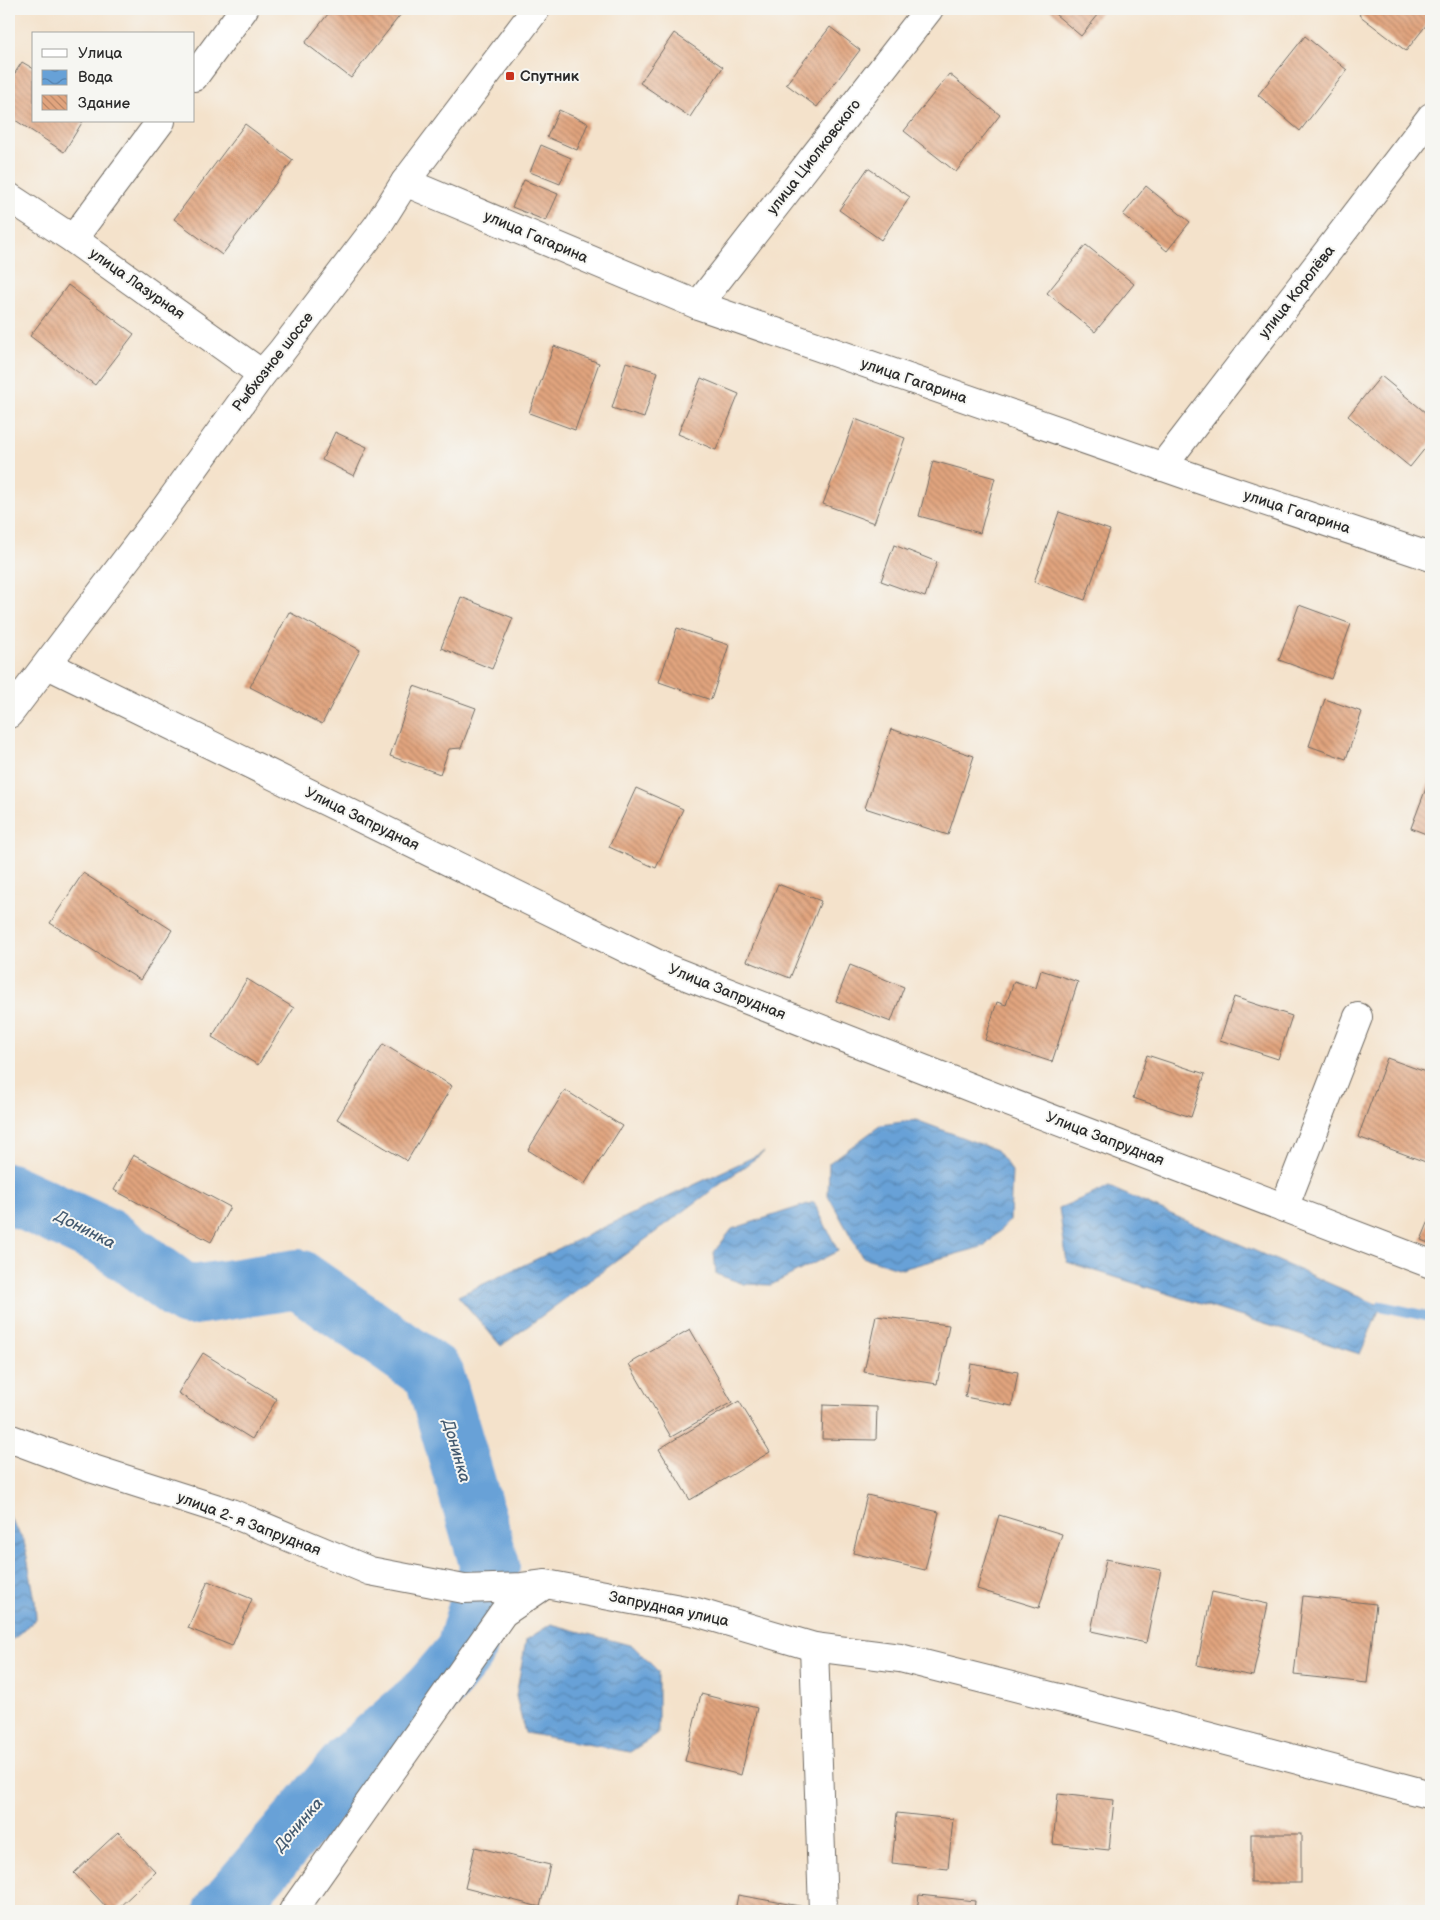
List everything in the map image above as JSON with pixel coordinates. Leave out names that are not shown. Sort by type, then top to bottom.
[{"type":"street","points":[[195,76],[244,9]]},
{"type":"street","name":"Рыбхозное шоссе","points":[[9,714],[48,665],[262,374],[378,225],[405,182],[536,9]]},
{"type":"street","name":"улица Циолковского","points":[[698,305],[930,9]]},
{"type":"street","name":"улица Королёва","points":[[1162,467],[1431,117]]},
{"type":"street","points":[[73,239],[160,122]]},
{"type":"street","name":"улица Гагарина","points":[[405,182],[698,305],[1162,467],[1431,557]]},
{"type":"street","name":"улица Лазурная","points":[[9,197],[73,239],[262,374]]},
{"type":"street","name":"Улица Запрудная","points":[[48,665],[666,968],[1431,1264]]},
{"type":"street","points":[[1284,1208],[1358,1017]]},
{"type":"street","name":"улица 2- я Запрудная","points":[[9,1438],[84,1466],[230,1513],[370,1571],[464,1589],[534,1585]]},
{"type":"street","points":[[293,1911],[503,1613],[534,1585]]},
{"type":"street","name":"Запрудная улица","points":[[534,1585],[696,1612],[814,1647],[900,1658],[1142,1719],[1431,1796]]},
{"type":"street","points":[[814,1647],[823,1911]]},
{"type":"water","points":[[916,1120],[996,1150],[1012,1171],[1010,1220],[985,1246],[902,1269],[862,1257],[828,1195],[829,1163],[881,1125]]},
{"type":"water","points":[[764,1152],[501,1346],[458,1296]]},
{"type":"water","points":[[1109,1187],[1381,1306],[1360,1354],[1067,1262],[1059,1208]]},
{"type":"water","points":[[814,1202],[838,1251],[771,1285],[744,1284],[716,1274],[714,1252],[732,1229]]},
{"type":"water","points":[[9,1516],[24,1541],[35,1600],[36,1619],[15,1638],[9,1640]]},
{"type":"water","points":[[551,1624],[633,1646],[658,1671],[658,1734],[630,1752],[525,1733],[516,1696],[526,1640]]},
{"type":"building","points":[[332,9],[405,9],[351,78],[305,43]]},
{"type":"building","points":[[1049,9],[1103,9],[1081,36]]},
{"type":"building","points":[[1364,9],[1431,9],[1431,19],[1406,51],[1359,15]]},
{"type":"building","points":[[830,27],[860,50],[817,107],[786,84]]},
{"type":"building","points":[[674,33],[723,67],[690,117],[640,83]]},
{"type":"building","points":[[1305,36],[1347,70],[1300,131],[1258,95]]},
{"type":"building","points":[[22,62],[32,68],[32,122],[82,122],[64,152],[9,116],[9,82]]},
{"type":"building","points":[[949,74],[1000,115],[956,172],[904,131]]},
{"type":"building","points":[[559,110],[588,123],[577,150],[547,137]]},
{"type":"building","points":[[245,124],[293,160],[222,255],[174,219]]},
{"type":"building","points":[[541,145],[571,158],[560,184],[530,172]]},
{"type":"building","points":[[868,168],[910,197],[881,240],[839,210]]},
{"type":"building","points":[[524,180],[558,194],[546,221],[512,207]]},
{"type":"building","points":[[1146,186],[1190,222],[1167,251],[1123,215]]},
{"type":"building","points":[[1086,245],[1134,284],[1095,332],[1047,293]]},
{"type":"building","points":[[68,285],[134,334],[95,385],[30,336]]},
{"type":"building","points":[[554,346],[599,363],[575,430],[529,413]]},
{"type":"building","points":[[626,362],[658,372],[644,418],[612,408]]},
{"type":"building","points":[[1381,376],[1431,417],[1431,441],[1410,467],[1348,416]]},
{"type":"building","points":[[701,378],[739,394],[716,450],[678,434]]},
{"type":"building","points":[[855,419],[905,438],[874,523],[823,504]]},
{"type":"building","points":[[335,432],[367,447],[354,476],[322,460]]},
{"type":"building","points":[[933,461],[995,478],[980,533],[919,516]]},
{"type":"building","points":[[1059,512],[1110,530],[1085,600],[1034,582]]},
{"type":"building","points":[[894,545],[937,562],[925,597],[881,581]]},
{"type":"building","points":[[461,597],[513,618],[492,669],[441,648]]},
{"type":"building","points":[[1299,605],[1351,624],[1331,679],[1279,660]]},
{"type":"building","points":[[289,612],[360,650],[322,724],[250,687]]},
{"type":"building","points":[[677,628],[729,645],[711,700],[659,682]]},
{"type":"building","points":[[414,686],[476,708],[461,748],[449,749],[440,774],[390,756]]},
{"type":"building","points":[[1325,699],[1362,712],[1346,759],[1309,746]]},
{"type":"building","points":[[891,729],[974,756],[948,835],[865,808]]},
{"type":"building","points":[[1431,775],[1431,836],[1411,828]]},
{"type":"building","points":[[636,788],[683,809],[656,868],[609,847]]},
{"type":"building","points":[[83,873],[172,930],[140,980],[50,923]]},
{"type":"building","points":[[778,884],[821,901],[790,978],[747,961]]},
{"type":"building","points":[[850,965],[904,987],[891,1022],[836,1001]]},
{"type":"building","points":[[1041,970],[1078,982],[1052,1062],[985,1040],[997,1002],[1006,1005],[1014,981],[1036,988]]},
{"type":"building","points":[[247,979],[294,1008],[258,1065],[212,1037]]},
{"type":"building","points":[[1234,997],[1292,1016],[1278,1059],[1220,1040]]},
{"type":"building","points":[[383,1044],[452,1086],[407,1161],[337,1119]]},
{"type":"building","points":[[1147,1055],[1205,1074],[1191,1117],[1133,1098]]},
{"type":"building","points":[[1387,1058],[1431,1074],[1431,1164],[1358,1137]]},
{"type":"building","points":[[565,1090],[622,1126],[584,1185],[528,1150]]},
{"type":"building","points":[[133,1155],[230,1207],[211,1242],[114,1190]]},
{"type":"building","points":[[1431,1216],[1431,1244],[1421,1240]]},
{"type":"building","points":[[876,1316],[949,1325],[937,1384],[864,1372]]},
{"type":"building","points":[[690,1329],[732,1402],[671,1437],[629,1364]]},
{"type":"building","points":[[203,1353],[277,1399],[252,1439],[178,1393]]},
{"type":"building","points":[[971,1364],[1018,1372],[1012,1406],[965,1397]]},
{"type":"building","points":[[739,1401],[770,1452],[690,1500],[659,1449]]},
{"type":"building","points":[[823,1405],[877,1407],[876,1440],[822,1439]]},
{"type":"building","points":[[867,1495],[939,1512],[925,1570],[853,1553]]},
{"type":"building","points":[[999,1515],[1062,1534],[1039,1608],[977,1589]]},
{"type":"building","points":[[1106,1559],[1161,1570],[1146,1643],[1091,1631]]},
{"type":"building","points":[[208,1581],[252,1599],[232,1646],[188,1628]]},
{"type":"building","points":[[1212,1592],[1268,1604],[1253,1676],[1197,1665]]},
{"type":"building","points":[[1303,1596],[1376,1604],[1367,1683],[1294,1675]]},
{"type":"building","points":[[701,1694],[757,1708],[741,1775],[685,1761]]},
{"type":"building","points":[[1058,1794],[1114,1800],[1109,1850],[1053,1844]]},
{"type":"building","points":[[897,1813],[953,1819],[948,1869],[892,1863]]},
{"type":"building","points":[[118,1832],[156,1872],[115,1911],[110,1911],[74,1873]]},
{"type":"building","points":[[1251,1834],[1301,1834],[1301,1883],[1251,1883]]},
{"type":"building","points":[[475,1847],[550,1865],[540,1907],[465,1888]]},
{"type":"building","points":[[738,1895],[805,1907],[804,1911],[735,1911]]},
{"type":"building","points":[[919,1895],[975,1901],[974,1911],[917,1911]]},
{"type":"waterway","name":"Донинка","points":[[9,1193],[107,1238],[187,1296],[298,1279],[434,1374],[490,1566],[465,1652],[428,1696],[352,1762],[224,1911]]},
{"type":"waterway","points":[[1381,1306],[1431,1317]]},
{"type":"place","name":"Спутник","points":[[510,76]]}]
